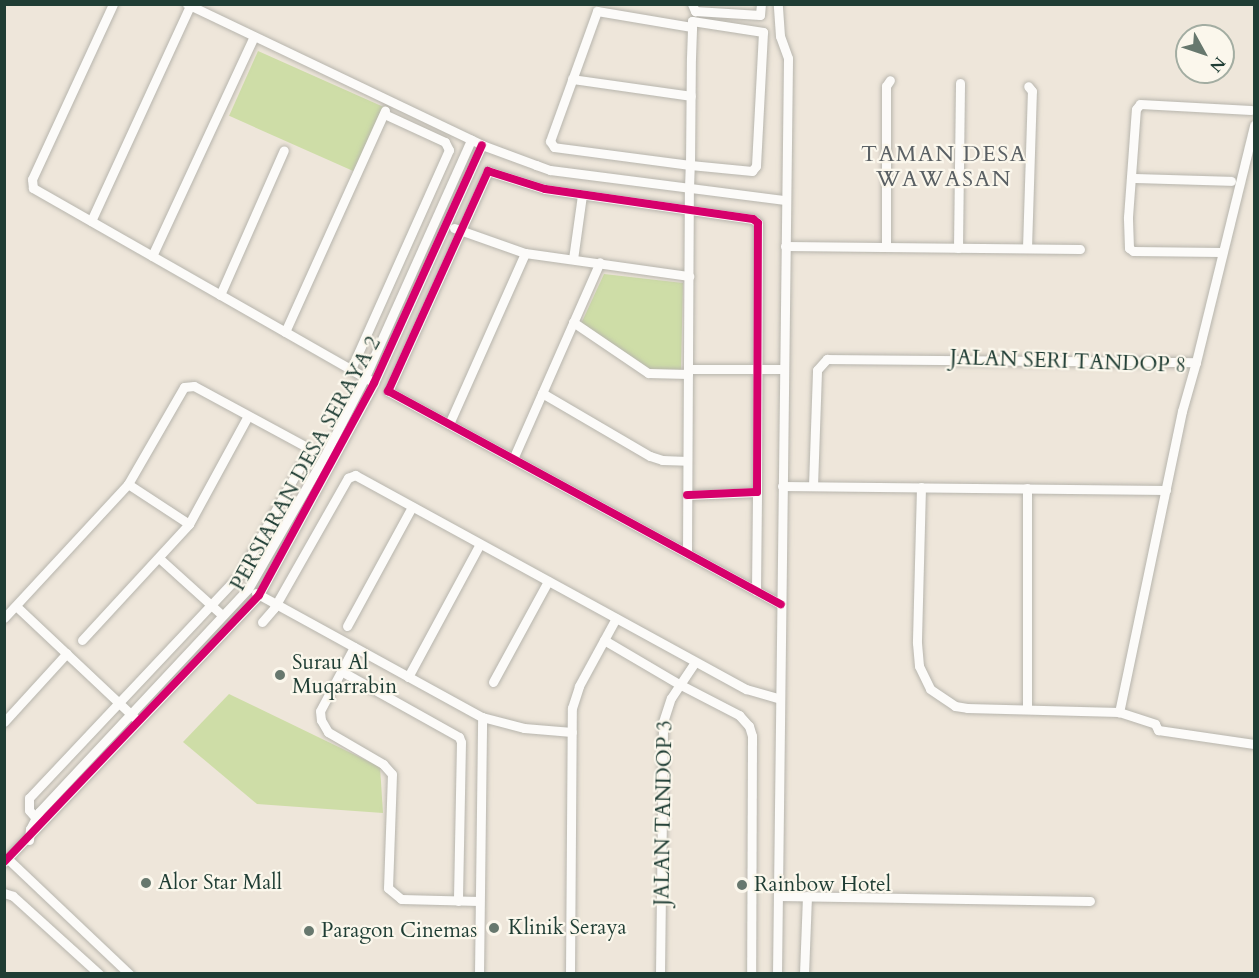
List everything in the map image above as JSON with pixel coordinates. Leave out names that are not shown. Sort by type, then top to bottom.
[{"type":"street","points":[[113,4],[32,179],[33,188],[374,383]]},
{"type":"street","points":[[692,5],[695,11],[760,15],[761,4]]},
{"type":"street","points":[[777,974],[788,58],[780,36],[778,4]]},
{"type":"street","points":[[91,221],[189,5],[471,140],[550,170],[785,200]]},
{"type":"street","points":[[687,553],[688,276],[689,188],[690,165],[692,27],[692,21],[759,30],[764,35],[755,170],[690,165],[552,146],[550,141],[595,14],[599,10],[692,27]]},
{"type":"street","points":[[152,256],[254,36]]},
{"type":"street","points":[[572,79],[691,96]]},
{"type":"street","points":[[885,247],[886,86],[890,80]]},
{"type":"street","points":[[958,248],[960,83]]},
{"type":"street","points":[[1027,248],[1032,91],[1028,86]]},
{"type":"street","points":[[285,332],[390,101]]},
{"type":"street","points":[[1221,252],[1133,251],[1129,249],[1136,109],[1140,104],[1251,111]]},
{"type":"street","points":[[351,369],[449,150],[445,142],[384,114]]},
{"type":"street","points":[[1196,362],[1221,252],[1254,125]]},
{"type":"street","name":"PERSIARAN DESA SERAYA 2","points":[[29,840],[30,829],[35,817],[248,589],[324,457],[365,377],[471,140]]},
{"type":"street","name":"PERSIARAN DESA SERAYA 2","points":[[6,861],[29,840],[259,595],[374,383],[482,145]]},
{"type":"street","points":[[220,295],[284,150]]},
{"type":"street","points":[[756,591],[760,369],[758,223],[753,219],[532,186],[488,171],[388,391],[687,553],[756,591],[780,604]]},
{"type":"street","points":[[1131,178],[1231,181]]},
{"type":"street","points":[[573,259],[582,195]]},
{"type":"street","points":[[447,225],[525,253],[688,276]]},
{"type":"street","points":[[785,246],[1080,249]]},
{"type":"street","points":[[448,424],[525,253]]},
{"type":"street","points":[[513,459],[600,262]]},
{"type":"street","points":[[573,322],[648,373],[784,369]]},
{"type":"street","name":"JALAN SERI TANDOP 8","points":[[813,486],[817,370],[827,359],[1196,362],[1182,411],[1119,712]]},
{"type":"street","points":[[4,618],[128,484],[184,387],[194,386],[324,457]]},
{"type":"street","points":[[542,393],[650,456],[662,460],[687,461]]},
{"type":"street","points":[[82,640],[189,524],[249,416]]},
{"type":"street","points":[[35,817],[29,810],[29,798],[212,606],[250,561],[310,449]]},
{"type":"street","points":[[262,622],[276,605],[351,475],[355,475],[746,689],[780,699]]},
{"type":"street","points":[[128,484],[189,524]]},
{"type":"street","points":[[782,486],[1166,490]]},
{"type":"street","points":[[921,487],[918,661],[926,683],[946,700],[967,708],[1119,712],[1155,724],[1158,730],[1254,744]]},
{"type":"street","points":[[1027,488],[1027,709]]},
{"type":"street","points":[[687,495],[757,492]]},
{"type":"street","points":[[347,626],[412,507]]},
{"type":"street","points":[[408,677],[480,544]]},
{"type":"street","points":[[159,558],[222,615]]},
{"type":"street","points":[[493,682],[548,581]]},
{"type":"street","points":[[248,589],[482,717],[524,728],[572,732]]},
{"type":"street","points":[[16,606],[139,721]]},
{"type":"street","points":[[570,974],[574,697],[616,618]]},
{"type":"street","points":[[604,640],[746,720],[752,736],[751,974]]},
{"type":"street","points":[[354,647],[320,711],[321,720],[328,732],[383,764],[392,774],[388,888],[401,899],[479,901]]},
{"type":"street","points":[[4,722],[67,653]]},
{"type":"street","name":"JALAN TANDOP 3","points":[[660,974],[663,722],[668,703],[695,662]]},
{"type":"street","points":[[341,671],[456,734],[461,742],[458,901]]},
{"type":"street","points":[[479,974],[482,717]]},
{"type":"street","points":[[461,742],[481,742]]},
{"type":"street","points":[[6,861],[128,973]]},
{"type":"street","points":[[4,893],[13,896],[99,974]]},
{"type":"street","points":[[779,896],[1090,901]]},
{"type":"street","points":[[804,974],[807,896]]},
{"type":"green space","points":[[258,51],[383,107],[354,172],[229,116]]},
{"type":"green space","points":[[604,274],[683,283],[681,370],[648,370],[579,328]]},
{"type":"green space","points":[[229,694],[380,767],[383,813],[257,804],[183,742]]},
{"type":"cycle path","points":[[4,862],[259,595],[374,383],[482,145]]},
{"type":"cycle path","points":[[687,495],[757,492],[758,223],[753,219],[545,189],[488,171],[388,391],[781,604]]},
{"type":"place","name":"Surau Al Muqarrabin","points":[[280,675]]},
{"type":"place","name":"Alor Star Mall","points":[[146,883]]},
{"type":"place","name":"Rainbow Hotel","points":[[742,885]]},
{"type":"place","name":"Klinik Seraya","points":[[494,928]]},
{"type":"place","name":"Paragon Cinemas","points":[[309,931]]},
{"type":"district","name":"TAMAN DESA WAWASAN","points":[[944,166]]}]
